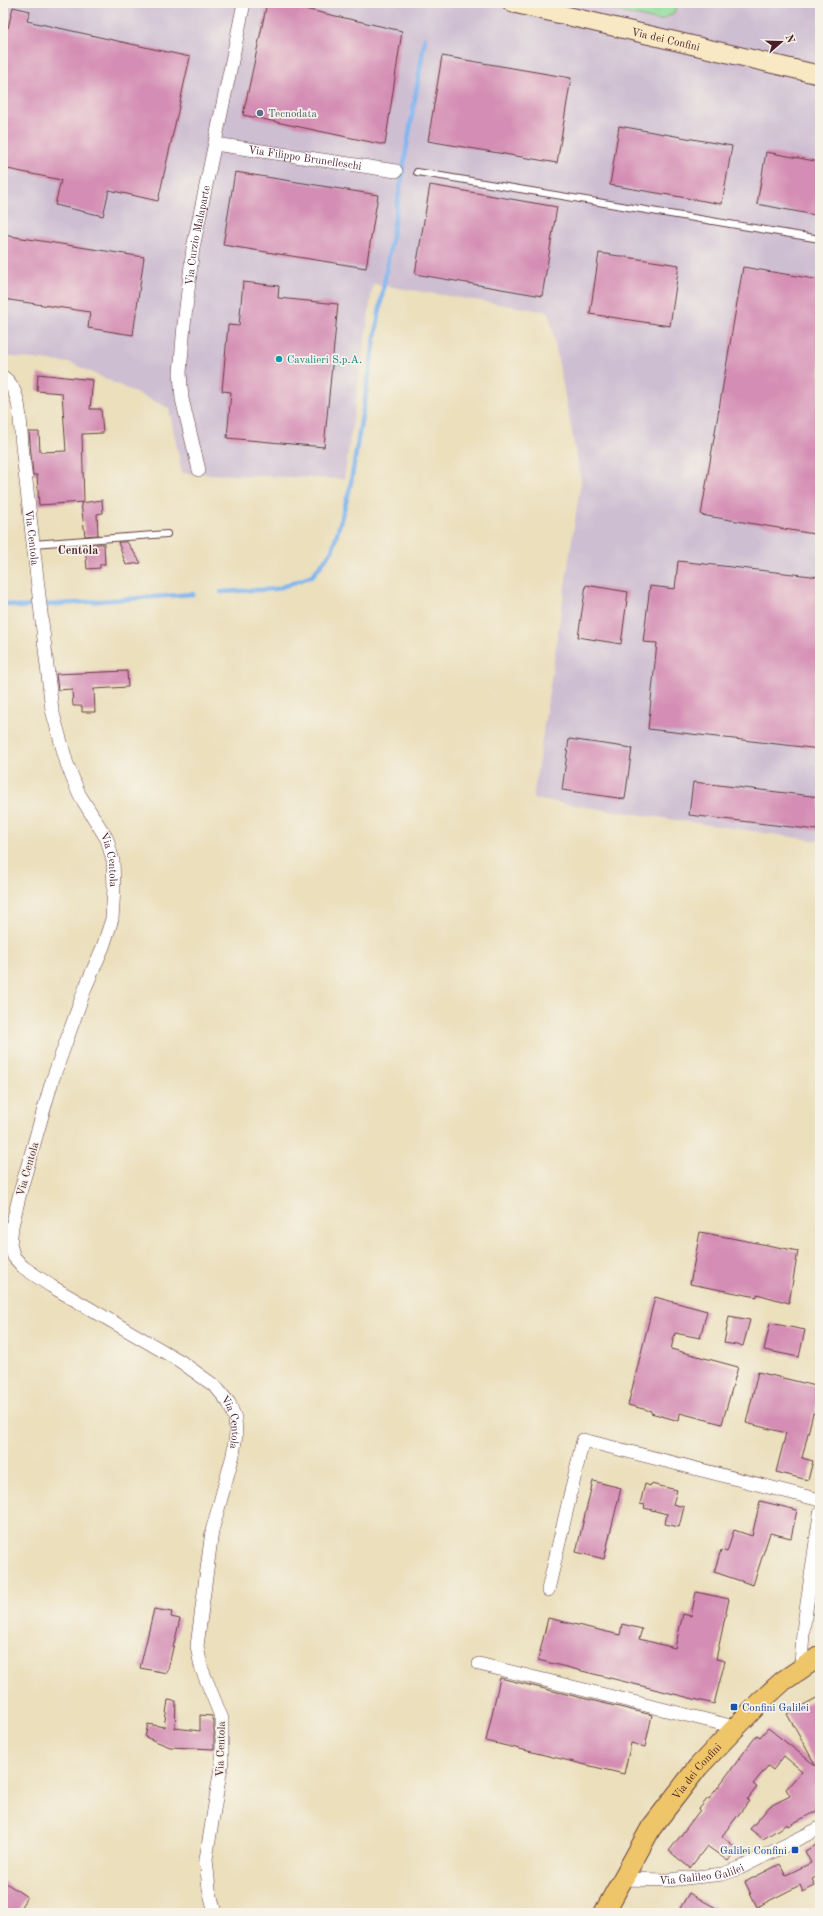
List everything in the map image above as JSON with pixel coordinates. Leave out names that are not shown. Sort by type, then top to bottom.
[{"type":"main road","name":"Via dei Confini","points":[[604,1913],[651,1828],[698,1767],[760,1702],[801,1667],[820,1656]]},
{"type":"street","name":"Via Curzio Malaparte","points":[[199,470],[182,399],[180,373],[192,254],[244,3]]},
{"type":"street","name":"Via dei Confini","points":[[512,3],[820,76]]},
{"type":"street","name":"Via Filippo Brunelleschi","points":[[215,144],[396,171]]},
{"type":"street","name":"Via Centola","points":[[3,377],[12,387],[19,405],[22,446],[52,710],[67,764],[79,794],[107,839],[113,861],[114,888],[112,919],[103,947],[86,986],[52,1081],[20,1189],[12,1226],[10,1245],[14,1257],[23,1267],[58,1290],[180,1361],[216,1387],[229,1403],[235,1418],[236,1434],[233,1455],[212,1531],[197,1646],[201,1667],[222,1718],[222,1761],[206,1859],[209,1889],[215,1913]]},
{"type":"street","points":[[548,1590],[583,1440],[820,1500]]},
{"type":"street","points":[[801,1667],[803,1631],[820,1514]]},
{"type":"street","points":[[479,1664],[735,1727]]},
{"type":"street","name":"Via Galileo Galilei","points":[[621,1880],[668,1880],[723,1874],[820,1828]]},
{"type":"lane","points":[[417,172],[820,239]]},
{"type":"lane","points":[[33,544],[167,534]]},
{"type":"shaded area","points":[[3,3],[820,3],[820,841],[533,799],[581,480],[549,312],[373,284],[344,479],[182,473],[169,408],[71,363],[3,356]]},
{"type":"green space","points":[[581,3],[678,3],[675,12],[662,20],[656,20]]},
{"type":"building","points":[[267,3],[278,3],[402,31],[385,145],[243,115]]},
{"type":"building","points":[[13,7],[30,11],[27,21],[190,57],[158,201],[109,190],[103,216],[55,205],[61,180],[3,168],[3,26],[8,28]]},
{"type":"building","points":[[442,56],[571,78],[557,163],[428,141]]},
{"type":"building","points":[[619,126],[732,146],[722,204],[610,185]]},
{"type":"building","points":[[766,152],[820,162],[820,216],[757,204]]},
{"type":"building","points":[[235,172],[378,195],[366,268],[223,245]]},
{"type":"building","points":[[430,185],[557,207],[542,296],[415,274]]},
{"type":"building","points":[[3,235],[144,257],[133,335],[88,328],[90,312],[3,299]]},
{"type":"building","points":[[599,253],[679,265],[670,326],[590,314]]},
{"type":"building","points":[[743,267],[820,280],[820,535],[701,515]]},
{"type":"building","name":"Cavalieri S.p.A.","points":[[243,282],[279,286],[278,298],[338,304],[324,447],[227,438],[231,392],[222,391],[228,325],[239,326]]},
{"type":"building","points":[[38,374],[93,380],[90,409],[101,409],[103,433],[82,434],[84,502],[39,505],[37,475],[33,475],[29,432],[39,432],[40,452],[66,451],[62,393],[37,391]]},
{"type":"building","points":[[102,500],[103,513],[97,514],[98,535],[85,536],[81,503]]},
{"type":"building","points":[[118,542],[127,542],[141,563],[126,565]]},
{"type":"building","points":[[104,544],[105,564],[100,564],[100,568],[87,569],[85,545]]},
{"type":"building","points":[[678,561],[820,577],[820,749],[648,729],[657,643],[643,642],[650,586],[675,589]]},
{"type":"building","points":[[586,585],[628,592],[621,644],[578,637]]},
{"type":"building","points":[[127,671],[128,687],[94,689],[95,712],[82,712],[82,706],[73,706],[72,689],[58,690],[56,674]]},
{"type":"building","points":[[569,739],[632,748],[625,799],[562,790]]},
{"type":"building","points":[[693,782],[820,797],[817,830],[689,815]]},
{"type":"building","points":[[700,1232],[798,1251],[789,1303],[757,1294],[757,1297],[690,1284]]},
{"type":"building","points":[[655,1297],[707,1311],[700,1338],[675,1333],[671,1349],[738,1367],[722,1424],[680,1413],[679,1421],[628,1405]]},
{"type":"building","points":[[729,1316],[750,1320],[743,1346],[724,1343]]},
{"type":"building","points":[[770,1323],[805,1330],[799,1357],[764,1350]]},
{"type":"building","points":[[758,1372],[820,1387],[815,1414],[813,1413],[802,1458],[813,1461],[808,1480],[776,1472],[786,1433],[746,1423]]},
{"type":"building","points":[[593,1481],[621,1488],[604,1559],[576,1552]]},
{"type":"building","points":[[645,1484],[677,1490],[673,1504],[684,1507],[679,1527],[665,1524],[667,1514],[644,1508],[645,1505],[640,1504]]},
{"type":"building","points":[[760,1501],[797,1510],[791,1538],[770,1533],[753,1585],[714,1572],[721,1550],[727,1552],[734,1530],[752,1536]]},
{"type":"building","points":[[696,1592],[729,1599],[716,1659],[725,1661],[714,1704],[538,1660],[548,1618],[620,1635],[622,1624],[642,1629],[639,1639],[675,1648],[683,1614],[691,1616]]},
{"type":"building","points":[[154,1609],[172,1612],[171,1617],[180,1619],[167,1673],[140,1668]]},
{"type":"building","points":[[500,1678],[652,1715],[645,1747],[631,1743],[624,1774],[486,1741]]},
{"type":"building","points":[[820,1696],[820,1809],[788,1826],[787,1824],[763,1839],[750,1829],[770,1806],[790,1796],[786,1789],[802,1771],[784,1756],[773,1770],[768,1766],[753,1784],[757,1787],[747,1800],[749,1801],[722,1836],[737,1849],[728,1861],[707,1846],[690,1868],[669,1851],[700,1810],[699,1809],[708,1798],[709,1799],[757,1735],[760,1737],[768,1728],[816,1766],[787,1714]]},
{"type":"building","points":[[168,1700],[176,1701],[175,1728],[200,1731],[200,1715],[212,1716],[214,1721],[214,1749],[170,1747],[145,1737],[148,1724],[164,1727]]},
{"type":"building","points":[[820,1843],[820,1880],[818,1876],[812,1879],[815,1886],[803,1892],[800,1885],[757,1907],[745,1882],[780,1864],[786,1875],[811,1863],[805,1851]]},
{"type":"building","points":[[3,1881],[27,1897],[17,1913],[3,1913]]},
{"type":"building","points":[[689,1893],[725,1913],[685,1913],[679,1910]]},
{"type":"waterway","points":[[221,592],[276,589],[312,576],[332,551],[350,488],[425,38]]},
{"type":"waterway","points":[[3,603],[20,607],[193,594]]},
{"type":"place","name":"Tecnodata","points":[[260,113]]},
{"type":"place","name":"Cavalieri S.p.A.","points":[[279,359]]},
{"type":"place","name":"Confini Galilei","points":[[734,1707]]},
{"type":"place","name":"Galilei Confini","points":[[795,1850]]},
{"type":"district","name":"Centola","points":[[78,550]]}]
